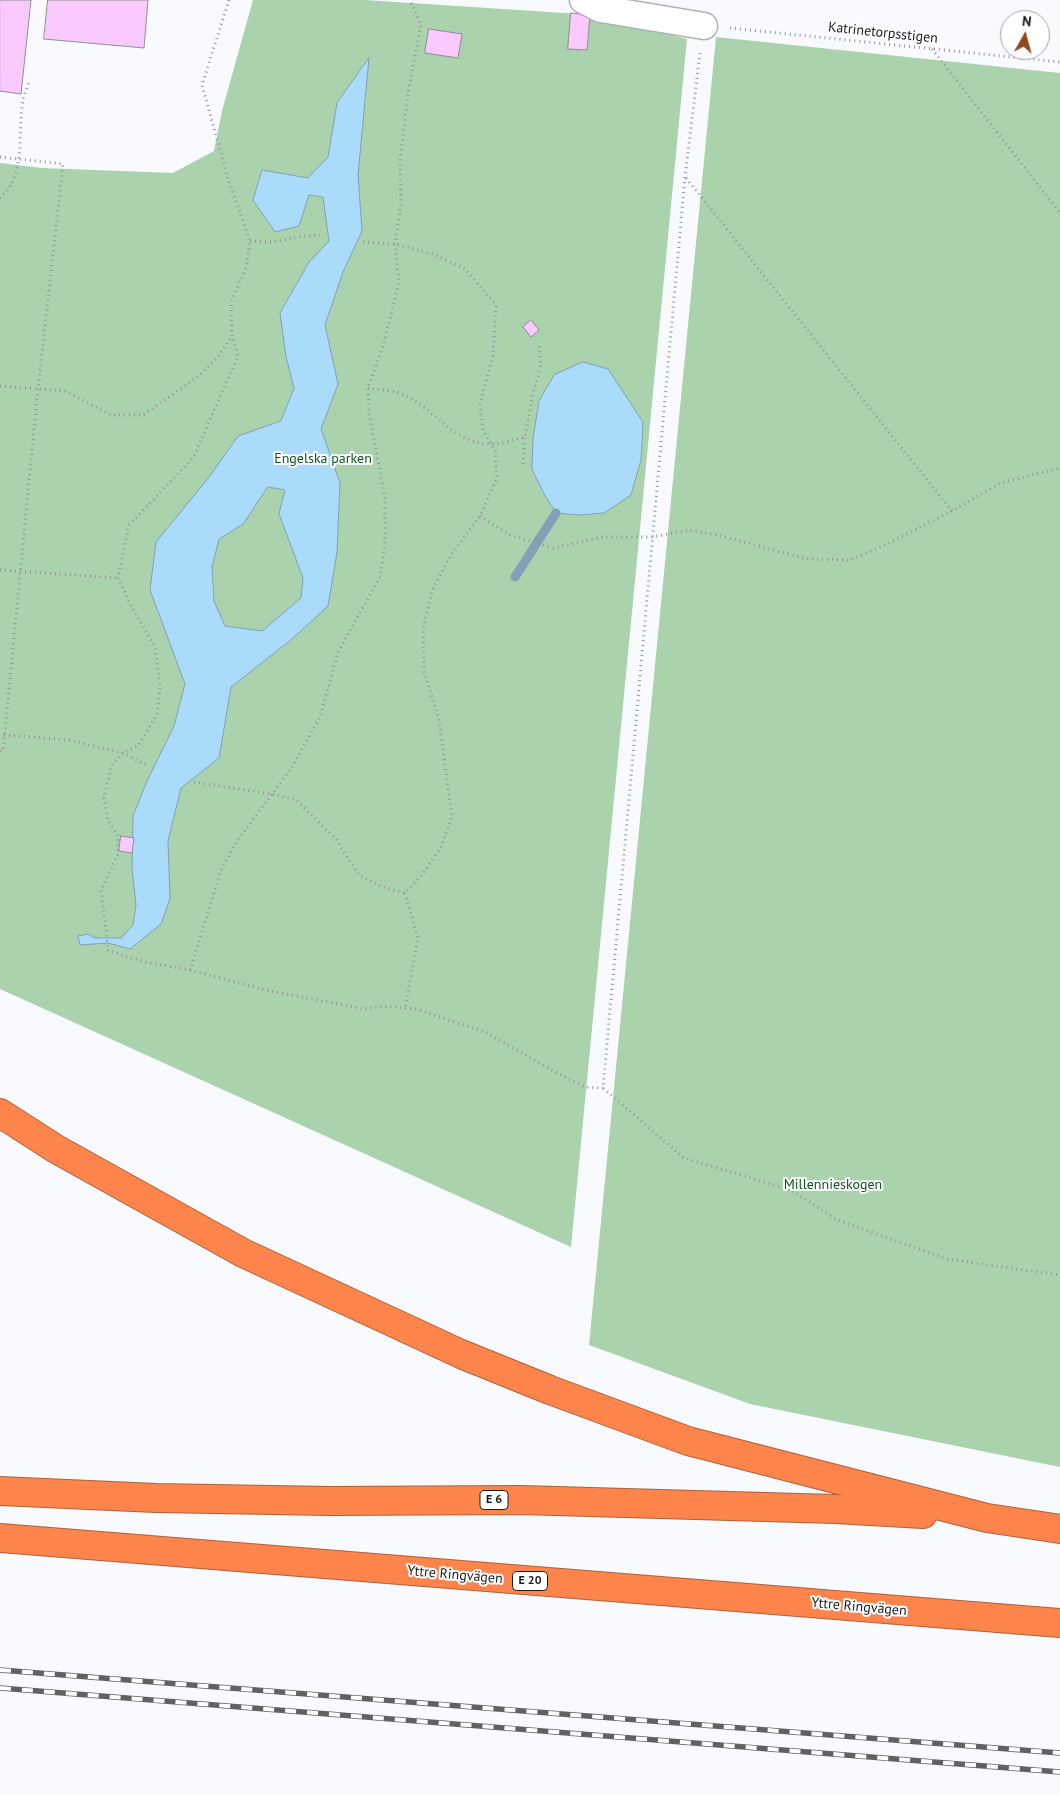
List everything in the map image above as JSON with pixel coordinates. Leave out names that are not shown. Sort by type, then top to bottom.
[{"type":"highway","points":[[0,1113],[56,1149],[243,1253],[470,1358],[550,1390],[688,1440],[987,1518]]},
{"type":"highway","name":"E 6","points":[[0,1491],[156,1498],[330,1501],[521,1500],[836,1509],[987,1518],[1060,1530]]},
{"type":"highway","name":"Yttre Ringvägen","points":[[0,1538],[1060,1623]]},
{"type":"street","points":[[583,0],[601,9],[704,26]]},
{"type":"path","points":[[229,0],[202,85],[228,179],[250,242],[246,268],[231,301],[232,336],[238,356],[193,458],[129,525],[118,578],[131,606],[155,647],[160,687],[157,714],[139,745],[123,753],[111,766],[104,798],[108,820],[118,836],[118,854],[101,890],[107,950],[140,961],[190,970],[265,990],[365,1009],[384,1006],[416,1009],[487,1033],[564,1077],[586,1087],[603,1088],[684,1158],[791,1190],[837,1220],[947,1259],[1060,1275]]},
{"type":"path","points":[[190,970],[221,870],[237,841],[291,769],[320,717],[338,652],[380,577],[385,545],[384,498],[369,413],[368,388],[384,343],[399,283],[395,244],[401,203],[400,161],[409,87],[421,25],[410,0]]},
{"type":"path","points":[[603,1088],[685,177],[704,26]]},
{"type":"path","name":"Katrinetorpsstigen","points":[[704,26],[1060,62]]},
{"type":"path","points":[[931,49],[1060,213]]},
{"type":"path","points":[[0,198],[14,180],[18,159],[23,100],[29,82]]},
{"type":"path","points":[[0,157],[63,164],[38,389],[3,751],[0,751]]},
{"type":"path","points":[[685,177],[952,511]]},
{"type":"path","points":[[250,242],[273,242],[296,237],[320,235]]},
{"type":"path","points":[[363,242],[395,244],[433,254],[465,269],[496,305],[493,356],[480,404],[483,430],[496,451],[496,478],[480,516],[451,555],[432,591],[423,629],[424,671],[439,720],[452,817],[440,849],[406,893]]},
{"type":"path","points":[[0,386],[64,391],[112,415],[143,415],[196,378],[218,357],[232,336]]},
{"type":"path","points":[[523,464],[525,437],[532,398],[541,365],[539,344]]},
{"type":"path","points":[[368,388],[402,394],[429,411],[457,434],[473,442],[492,444],[525,437]]},
{"type":"path","points":[[480,516],[510,535],[553,548],[602,537],[652,537],[690,530],[722,536],[807,559],[850,560],[883,546],[952,511],[1000,483],[1060,468]]},
{"type":"path","points":[[0,570],[118,578]]},
{"type":"path","points":[[4,735],[69,740],[123,753],[148,766]]},
{"type":"path","points":[[194,782],[272,794],[296,800],[336,839],[359,875],[382,887],[406,893]]},
{"type":"path","points":[[406,893],[418,938],[406,1008]]},
{"type":"green space","name":"Engelska parken","points":[[253,0],[365,0],[595,15],[687,39],[571,1247],[0,989],[0,163],[42,168],[173,173],[214,151],[222,111]]},
{"type":"green space","name":"Millennieskogen","points":[[716,37],[1060,73],[1060,1467],[750,1404],[589,1345]]},
{"type":"water","points":[[369,58],[358,175],[362,231],[343,272],[325,325],[338,384],[321,429],[340,483],[337,552],[328,606],[292,639],[231,687],[219,758],[181,788],[168,841],[170,899],[161,924],[130,949],[108,943],[80,945],[78,936],[88,934],[95,938],[121,938],[133,925],[136,905],[132,868],[133,816],[147,781],[174,726],[185,684],[150,590],[156,542],[210,476],[238,436],[281,421],[294,388],[286,357],[280,313],[309,262],[329,241],[323,197],[309,195],[299,226],[275,232],[253,200],[262,170],[308,178],[328,157],[337,103]],"holes":[[[268,487],[285,490],[279,514],[303,578],[301,598],[262,631],[225,626],[214,601],[212,567],[219,539],[243,524]]]},
{"type":"water","points":[[583,362],[608,369],[643,422],[641,460],[631,495],[604,513],[579,515],[556,513],[532,469],[533,438],[539,401],[554,375]]},
{"type":"building","points":[[0,0],[31,0],[21,94],[0,91]]},
{"type":"building","points":[[48,0],[148,0],[144,48],[44,39]]},
{"type":"building","points":[[571,13],[590,15],[587,50],[568,49]]},
{"type":"building","points":[[429,29],[462,34],[458,58],[425,53]]},
{"type":"building","points":[[531,320],[539,330],[531,337],[523,327]]},
{"type":"building","points":[[121,836],[134,838],[132,853],[119,851]]},
{"type":"waterway","points":[[515,577],[556,513]]},
{"type":"railway","points":[[0,1670],[1060,1753]]},
{"type":"railway","points":[[0,1688],[1060,1772]]}]
